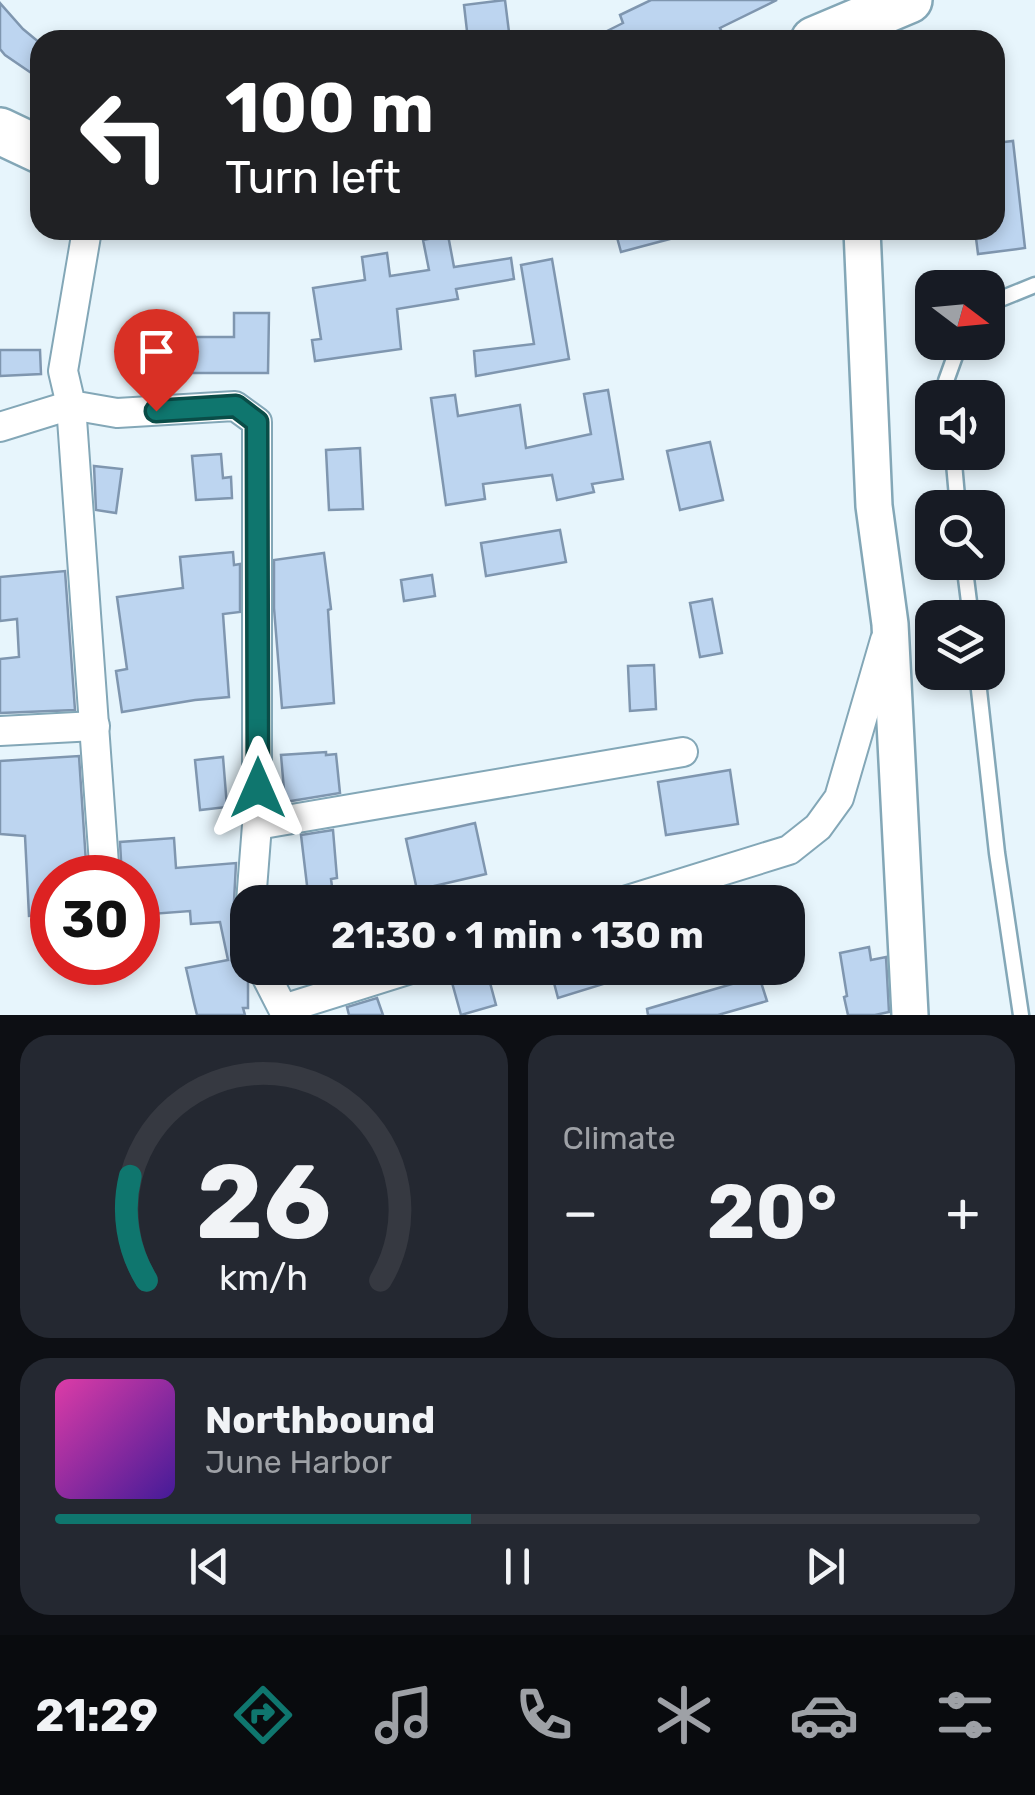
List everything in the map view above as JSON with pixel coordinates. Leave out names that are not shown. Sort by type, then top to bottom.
[{"type":"main road","points":[[843,29],[909,0]]},
{"type":"main road","points":[[0,131],[30,145]]},
{"type":"street","points":[[84,240],[63,370],[71,405],[103,855]]},
{"type":"street","points":[[862,240],[874,506],[890,624],[910,1015]]},
{"type":"street","points":[[0,426],[71,405],[117,413],[236,406],[257,422],[258,825],[253,885]]},
{"type":"street","points":[[676,885],[789,850],[818,826],[839,798],[890,624]]},
{"type":"street","points":[[0,732],[95,726]]},
{"type":"street","points":[[258,825],[684,752]]},
{"type":"street","points":[[270,985],[284,1012],[364,985]]},
{"type":"lane","points":[[1005,297],[1035,285]]},
{"type":"lane","points":[[979,690],[1021,1015]]},
{"type":"building","points":[[505,0],[509,30],[467,30],[464,5]]},
{"type":"building","points":[[651,0],[777,0],[721,30],[609,30],[623,23],[620,15]]},
{"type":"building","points":[[0,3],[30,35],[30,72],[0,49]]},
{"type":"building","points":[[1013,141],[1025,248],[978,254],[976,240],[1005,240],[1005,142]]},
{"type":"building","points":[[423,240],[449,240],[454,267],[511,258],[514,279],[456,289],[458,299],[397,309],[401,349],[315,361],[312,340],[321,339],[313,288],[365,280],[362,257],[387,253],[390,276],[429,270]]},
{"type":"building","points":[[618,240],[666,240],[621,252]]},
{"type":"building","points":[[552,259],[569,359],[476,376],[474,351],[534,344],[521,265]]},
{"type":"building","points":[[234,313],[269,313],[268,373],[180,373],[180,337],[234,337]]},
{"type":"building","points":[[0,350],[40,350],[41,374],[0,376]]},
{"type":"building","points":[[608,390],[623,479],[592,484],[594,492],[557,500],[552,475],[483,484],[485,499],[446,505],[431,398],[455,395],[458,416],[520,405],[526,448],[591,434],[584,394]]},
{"type":"building","points":[[710,442],[723,500],[680,510],[667,451]]},
{"type":"building","points":[[360,448],[363,509],[329,510],[326,450]]},
{"type":"building","points":[[221,454],[223,478],[231,477],[232,498],[196,500],[192,456]]},
{"type":"building","points":[[94,466],[122,469],[116,513],[96,510]]},
{"type":"building","points":[[560,530],[566,562],[486,576],[481,543]]},
{"type":"building","points":[[233,552],[234,565],[240,564],[240,612],[223,614],[229,697],[122,712],[116,671],[127,669],[117,597],[183,588],[180,557]]},
{"type":"building","points":[[324,553],[331,609],[328,610],[334,703],[282,708],[274,560]]},
{"type":"building","points":[[65,571],[75,710],[0,713],[0,659],[19,657],[17,619],[0,621],[0,577]]},
{"type":"building","points":[[432,575],[435,596],[404,601],[401,580]]},
{"type":"building","points":[[712,599],[722,653],[700,657],[690,603]]},
{"type":"building","points":[[654,665],[656,709],[630,711],[628,666]]},
{"type":"building","points":[[336,754],[340,793],[285,802],[281,755]]},
{"type":"building","points":[[79,756],[85,855],[30,855],[30,916],[25,836],[0,834],[0,761]]},
{"type":"building","points":[[223,757],[227,807],[200,810],[195,760]]},
{"type":"building","points":[[730,770],[738,824],[666,835],[658,782]]},
{"type":"building","points":[[475,823],[486,874],[439,885],[416,885],[406,839]]},
{"type":"building","points":[[333,830],[337,878],[331,879],[332,885],[307,885],[301,835]]},
{"type":"building","points":[[174,838],[176,868],[236,863],[235,885],[230,885],[230,985],[248,985],[245,1015],[197,1015],[186,968],[228,960],[220,922],[191,924],[190,911],[160,913],[160,855],[121,855],[120,842]]},
{"type":"building","points":[[869,947],[871,960],[886,957],[889,1012],[848,1015],[840,953]]},
{"type":"building","points":[[453,985],[491,985],[496,1005],[461,1015]]},
{"type":"building","points":[[555,985],[600,985],[558,998]]},
{"type":"building","points":[[728,985],[762,985],[767,1001],[718,1015],[648,1015],[647,1009]]},
{"type":"building","points":[[377,998],[383,1015],[349,1015],[347,1007]]},
{"type":"route","points":[[156,411],[236,406],[257,422],[258,788]]}]
